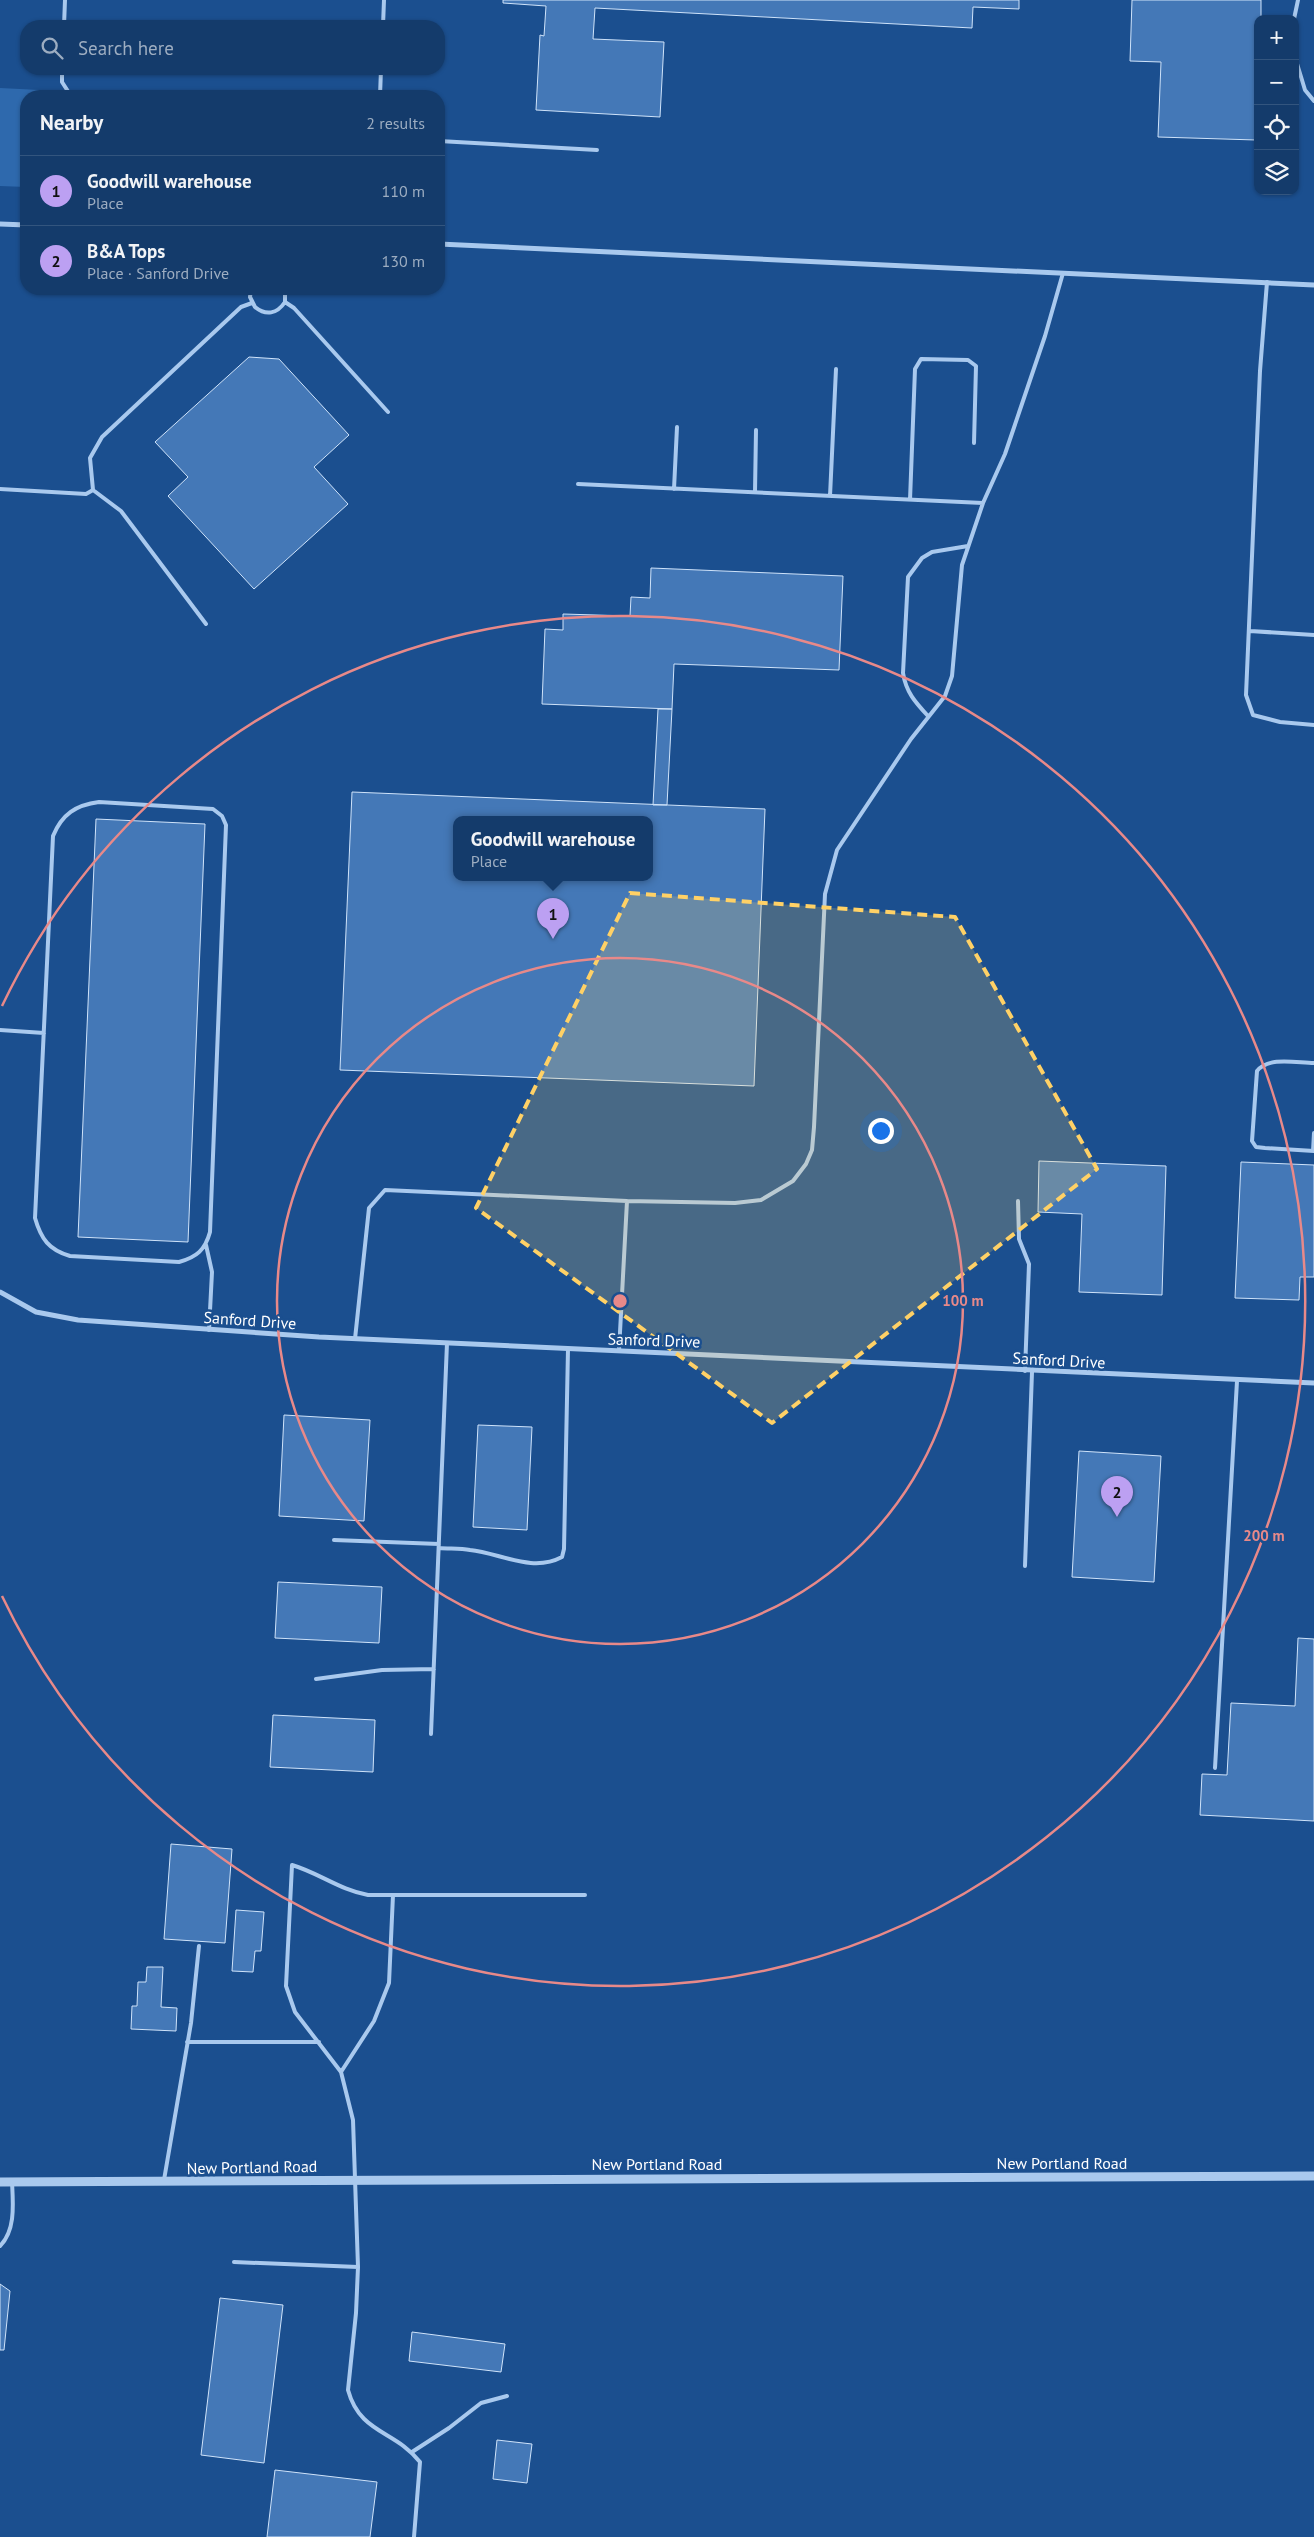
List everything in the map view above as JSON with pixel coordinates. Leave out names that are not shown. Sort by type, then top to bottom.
[{"type":"street","points":[[0,224],[20,225]]},
{"type":"street","points":[[445,244],[1314,285]]},
{"type":"street","name":"Sanford Drive","points":[[0,1292],[36,1312],[78,1320],[209,1330],[355,1339],[1032,1372],[1314,1383]]},
{"type":"street","name":"New Portland Road","points":[[0,2182],[163,2183],[1314,2176]]},
{"type":"lane","points":[[64,0],[64,20]]},
{"type":"lane","points":[[383,20],[384,0]]},
{"type":"lane","points":[[1295,15],[1298,0]]},
{"type":"lane","points":[[1296,60],[1305,90],[1314,101]]},
{"type":"lane","points":[[62,75],[62,82],[67,90]]},
{"type":"lane","points":[[380,90],[381,75]]},
{"type":"lane","points":[[445,141],[597,150]]},
{"type":"lane","points":[[355,1339],[369,1208],[385,1190],[627,1201],[726,1203],[762,1200],[793,1181],[806,1164],[812,1150],[814,1128],[825,894],[830,869],[837,850],[853,824],[928,716],[945,696],[952,676],[962,565],[983,503],[1005,454],[1045,336],[1063,272]]},
{"type":"lane","points":[[1267,282],[1260,371],[1246,695],[1253,715],[1280,722],[1314,725]]},
{"type":"lane","points":[[251,295],[252,302],[259,311],[270,313],[276,312],[285,302],[285,295]]},
{"type":"lane","points":[[206,624],[121,512],[92,490],[90,458],[102,437],[241,307],[252,302]]},
{"type":"lane","points":[[285,302],[294,308],[388,412]]},
{"type":"lane","points":[[910,500],[916,369],[921,359],[968,360],[976,366],[974,443]]},
{"type":"lane","points":[[830,496],[836,369]]},
{"type":"lane","points":[[674,488],[677,427]]},
{"type":"lane","points":[[755,492],[756,430]]},
{"type":"lane","points":[[578,484],[983,503]]},
{"type":"lane","points":[[0,489],[86,494],[92,490]]},
{"type":"lane","points":[[928,716],[909,694],[903,673],[908,577],[922,558],[932,552],[968,546]]},
{"type":"lane","points":[[1250,631],[1314,635]]},
{"type":"lane","points":[[99,802],[213,809],[222,816],[226,826],[210,1232],[206,1245],[194,1258],[179,1262],[70,1256],[56,1252],[44,1242],[36,1224],[34,1205],[44,1033],[53,836],[59,822],[68,813],[82,804],[99,802]]},
{"type":"lane","points":[[0,1030],[44,1033]]},
{"type":"lane","points":[[1314,1063],[1275,1062],[1260,1067],[1257,1072],[1252,1141],[1256,1147],[1314,1150],[1314,1133]]},
{"type":"lane","points":[[619,1351],[627,1201]]},
{"type":"lane","points":[[1018,1202],[1019,1239],[1028,1256],[1029,1264],[1025,1371]]},
{"type":"lane","points":[[206,1245],[212,1272],[209,1330]]},
{"type":"lane","points":[[431,1734],[447,1343]]},
{"type":"lane","points":[[334,1540],[439,1546],[470,1550],[504,1559],[539,1563],[554,1561],[562,1557],[564,1549],[568,1349]]},
{"type":"lane","points":[[1025,1566],[1032,1372]]},
{"type":"lane","points":[[1215,1768],[1237,1381]]},
{"type":"lane","points":[[316,1679],[382,1670],[434,1669]]},
{"type":"lane","points":[[414,2537],[421,2472],[420,2462],[412,2452],[362,2420],[351,2402],[348,2390],[356,2313],[358,2267],[357,2181],[353,2120],[341,2072],[295,2012],[286,1986],[292,1865],[307,1869],[352,1892],[585,1895]]},
{"type":"lane","points":[[341,2072],[374,2021],[389,1983],[393,1894]]},
{"type":"lane","points":[[163,2183],[188,2042],[199,1946]]},
{"type":"lane","points":[[188,2042],[319,2042]]},
{"type":"lane","points":[[0,2246],[6,2240],[13,2217],[12,2182]]},
{"type":"lane","points":[[234,2262],[358,2267]]},
{"type":"lane","points":[[412,2452],[449,2428],[481,2403],[507,2396]]},
{"type":"highlighted area","points":[[630,893],[955,917],[1097,1169],[772,1423],[476,1208]]},
{"type":"shaded area","points":[[0,88],[40,90],[20,90],[20,187],[0,186]]},
{"type":"building","points":[[503,0],[1019,0],[1019,9],[973,7],[972,28],[595,8],[593,39],[664,42],[660,117],[536,110],[540,35],[544,36],[546,6],[503,3]]},
{"type":"building","points":[[1132,0],[1261,0],[1261,15],[1254,15],[1254,140],[1158,137],[1161,62],[1130,61]]},
{"type":"building","points":[[249,357],[279,359],[349,435],[314,467],[348,504],[254,589],[168,496],[188,477],[155,442]]},
{"type":"building","points":[[651,568],[843,576],[839,670],[674,664],[672,709],[542,704],[545,629],[563,630],[563,614],[630,616],[631,597],[650,598]]},
{"type":"building","points":[[658,709],[672,709],[667,805],[653,805]]},
{"type":"building","points":[[352,792],[765,809],[754,1086],[340,1070]]},
{"type":"building","points":[[96,819],[205,824],[188,1242],[78,1237]]},
{"type":"building","points":[[1039,1161],[1166,1166],[1162,1295],[1079,1292],[1082,1214],[1038,1212]]},
{"type":"building","points":[[1241,1162],[1314,1165],[1314,1277],[1300,1277],[1299,1300],[1235,1298]]},
{"type":"building","points":[[284,1415],[370,1420],[364,1521],[279,1516]]},
{"type":"building","points":[[478,1425],[532,1427],[527,1530],[473,1527]]},
{"type":"building","points":[[1079,1451],[1161,1456],[1154,1582],[1072,1577]]},
{"type":"building","points":[[278,1582],[382,1587],[379,1643],[275,1638]]},
{"type":"building","points":[[1298,1638],[1314,1639],[1314,1821],[1200,1815],[1202,1774],[1227,1775],[1231,1703],[1295,1706]]},
{"type":"building","points":[[273,1715],[375,1720],[373,1772],[270,1767]]},
{"type":"building","points":[[171,1844],[232,1849],[225,1943],[164,1939]]},
{"type":"building","points":[[236,1910],[264,1912],[261,1951],[255,1951],[253,1972],[232,1971]]},
{"type":"building","points":[[147,1967],[163,1967],[161,2007],[177,2008],[176,2031],[131,2029],[132,2006],[137,2006],[138,1982],[146,1982]]},
{"type":"building","points":[[0,2284],[10,2291],[4,2350],[0,2350]]},
{"type":"building","points":[[220,2298],[283,2305],[264,2463],[201,2455]]},
{"type":"building","points":[[412,2332],[505,2344],[501,2372],[409,2361]]},
{"type":"building","points":[[497,2440],[532,2444],[527,2483],[493,2479]]},
{"type":"building","points":[[275,2470],[377,2482],[370,2537],[267,2537]]},
{"type":"place","name":"Goodwill warehouse","points":[[553,939]]},
{"type":"place","name":"B&A Tops","points":[[1117,1517]]}]
